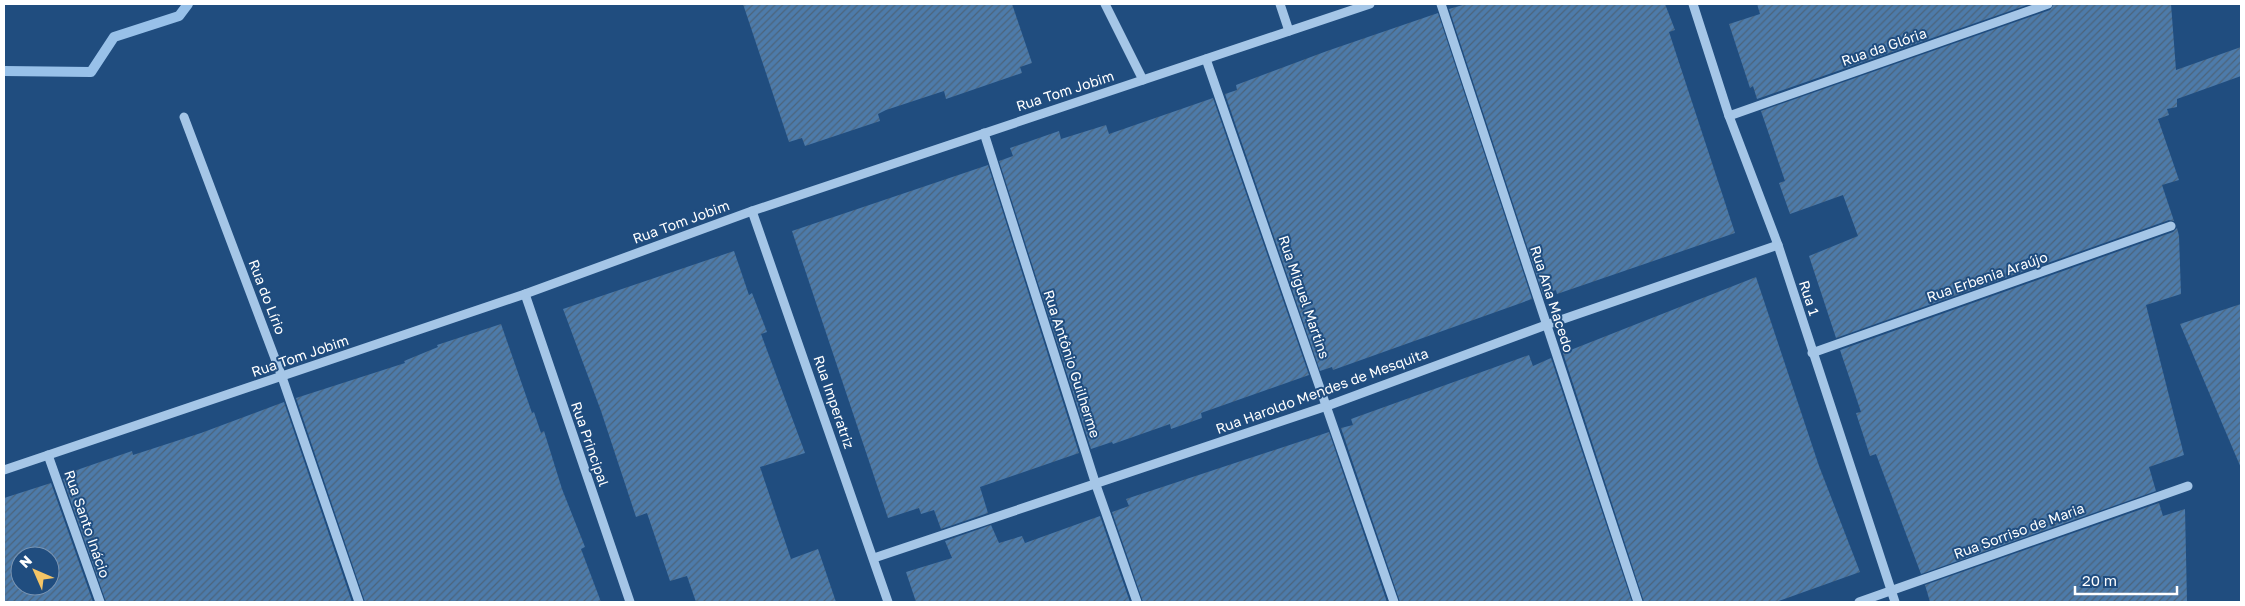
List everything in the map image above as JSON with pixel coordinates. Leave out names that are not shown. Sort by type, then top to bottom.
[{"type":"street","points":[[1105,4],[1143,80]]},
{"type":"street","points":[[1280,4],[1289,31]]},
{"type":"street","name":"Rua Tom Jobim","points":[[4,470],[525,294],[752,211],[1370,4]]},
{"type":"street","name":"Rua Ana Macedo","points":[[1442,4],[1638,602]]},
{"type":"street","name":"Rua 1","points":[[1693,4],[1729,116],[1778,245],[1895,602]]},
{"type":"street","name":"Rua da Glória","points":[[1729,116],[2048,4]]},
{"type":"street","name":"Rua Miguel Martins","points":[[1206,59],[1394,602]]},
{"type":"street","name":"Rua do Lírio","points":[[184,117],[282,377],[359,602]]},
{"type":"street","name":"Rua Antônio Guilherme","points":[[984,133],[1096,485],[1137,602]]},
{"type":"street","name":"Rua Imperatriz","points":[[752,211],[888,602]]},
{"type":"street","name":"Rua Erbenia Araújo","points":[[1812,353],[2171,226]]},
{"type":"street","name":"Rua Haroldo Mendes de Mesquita","points":[[874,558],[1327,406],[1546,325],[1778,245]]},
{"type":"street","name":"Rua Principal","points":[[525,294],[630,602]]},
{"type":"street","name":"Rua Santo Inácio","points":[[48,455],[100,602]]},
{"type":"street","name":"Rua Sorriso de Maria","points":[[1859,602],[2188,486]]},
{"type":"building","points":[[743,4],[1012,4],[1032,63],[1020,67],[1022,73],[946,99],[944,91],[886,110],[878,114],[880,121],[805,146],[802,138],[789,142]]},
{"type":"building","points":[[1466,4],[1665,4],[1675,30],[1669,32],[1735,233],[1557,294],[1556,290],[1543,295],[1449,9]]},
{"type":"building","points":[[1757,4],[2030,4],[1757,99],[1753,86],[1750,88],[1729,24],[1760,14]]},
{"type":"building","points":[[2054,4],[2171,4],[2176,70],[2241,47],[2241,76],[2177,99],[2177,107],[2167,109],[2169,115],[2158,119],[2179,180],[2162,185],[2174,221],[2169,220],[1836,338],[1809,256],[1858,236],[1843,195],[1790,214],[1779,183],[1785,181],[1761,111],[2050,10]]},
{"type":"building","points":[[1438,13],[1532,299],[1333,370],[1332,367],[1320,371],[1225,94],[1237,90],[1236,85]]},
{"type":"building","points":[[1213,98],[1309,375],[1201,413],[1202,418],[1171,429],[1170,424],[1113,444],[1112,442],[1091,449],[999,161],[1013,156],[1010,148],[1059,131],[1061,139],[1106,125],[1109,134]]},
{"type":"building","points":[[988,165],[1079,453],[980,487],[988,513],[941,529],[934,510],[921,514],[919,508],[888,518],[792,231]]},
{"type":"building","points":[[2177,228],[2179,236],[2181,294],[2146,305],[2184,455],[2149,467],[2156,491],[1921,574],[1876,454],[1870,456],[1856,413],[1861,412],[1840,350],[2173,232]]},
{"type":"building","points":[[734,251],[749,295],[752,293],[767,332],[761,334],[805,453],[760,467],[791,559],[818,549],[836,602],[696,602],[687,576],[670,581],[647,513],[636,517],[601,411],[563,309]]},
{"type":"building","points":[[1756,277],[1819,466],[1860,572],[1776,602],[1644,602],[1563,353]]},
{"type":"building","points":[[2241,304],[2241,468],[2180,324]]},
{"type":"building","points":[[501,324],[532,413],[534,412],[541,433],[544,431],[562,489],[585,547],[581,549],[601,602],[365,602],[296,398],[405,363],[404,361],[438,347],[437,345]]},
{"type":"building","points":[[1529,355],[1533,366],[1551,358],[1632,602],[1400,602],[1341,428],[1353,425],[1351,419]]},
{"type":"building","points":[[284,402],[352,602],[106,602],[63,479],[76,474],[74,471],[132,451],[133,455],[201,433]]},
{"type":"building","points":[[1329,432],[1387,602],[1143,602],[1112,512],[1129,506],[1126,499]]},
{"type":"building","points":[[51,483],[93,602],[4,602],[4,498]]},
{"type":"building","points":[[2159,503],[2163,516],[2185,509],[2187,602],[1930,602],[1925,585]]},
{"type":"building","points":[[1100,516],[1130,602],[916,602],[906,572],[952,558],[945,541],[991,525],[999,543],[1022,536],[1025,543]]},
{"type":"waterway","points":[[4,71],[91,72],[114,37],[179,16],[188,4]]}]
